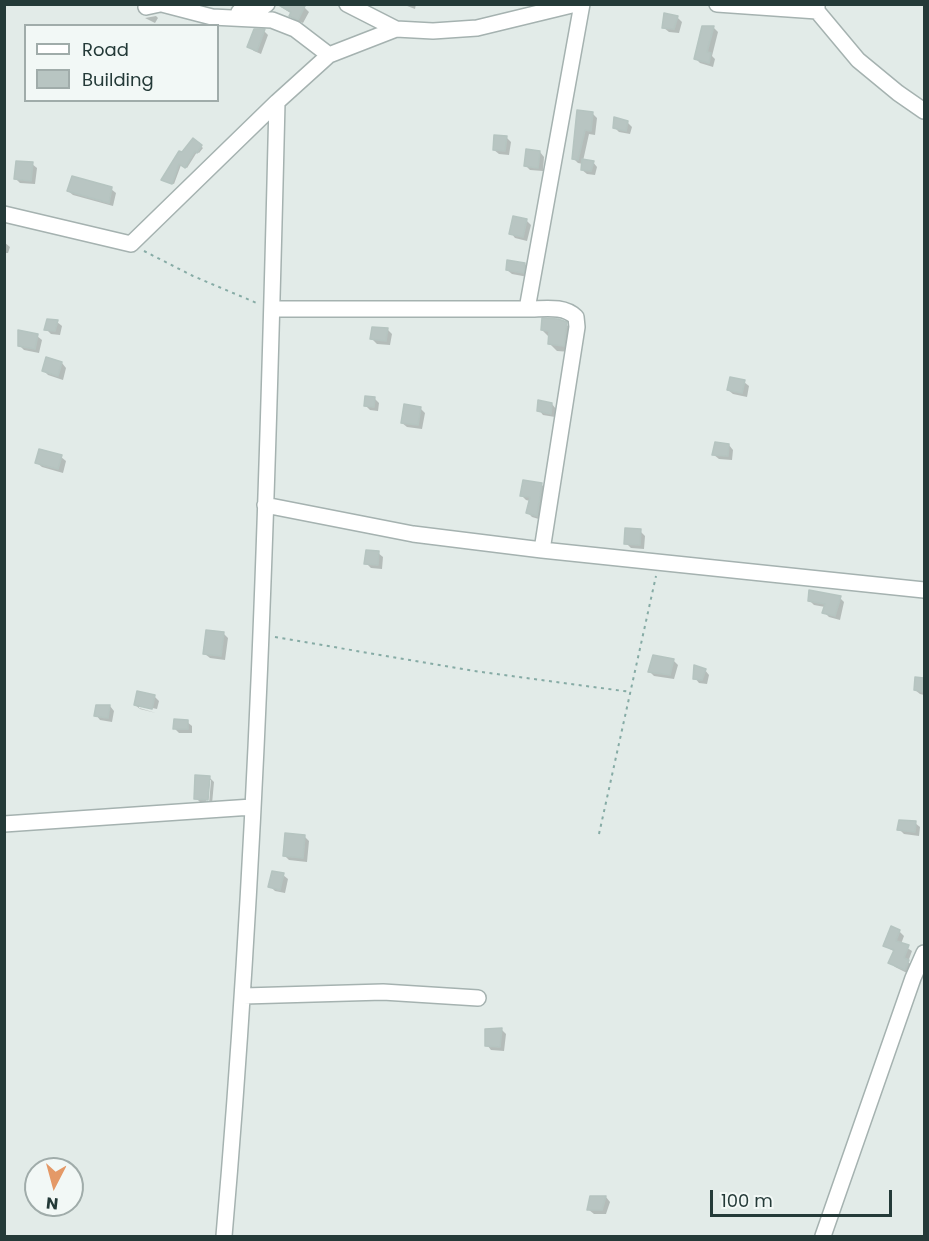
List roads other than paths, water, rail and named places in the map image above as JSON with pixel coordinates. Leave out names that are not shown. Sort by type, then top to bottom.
[{"type":"street","points":[[212,17],[261,8],[267,4]]},
{"type":"street","points":[[347,4],[396,29],[433,31],[477,28],[576,4]]},
{"type":"street","points":[[527,309],[582,4]]},
{"type":"street","points":[[717,4],[817,8],[858,60],[924,111]]},
{"type":"street","points":[[156,5],[212,17],[272,20],[294,29],[329,55]]},
{"type":"street","points":[[4,214],[131,244],[277,102],[329,55],[396,29]]},
{"type":"street","points":[[224,1236],[244,996],[266,505],[277,102]]},
{"type":"street","points":[[272,309],[560,308],[576,317],[577,327],[542,550]]},
{"type":"street","points":[[266,505],[413,534],[542,550],[924,590]]},
{"type":"street","points":[[4,825],[252,807]]},
{"type":"street","points":[[823,1236],[913,978],[924,953]]},
{"type":"street","points":[[244,996],[383,992],[478,998]]}]
